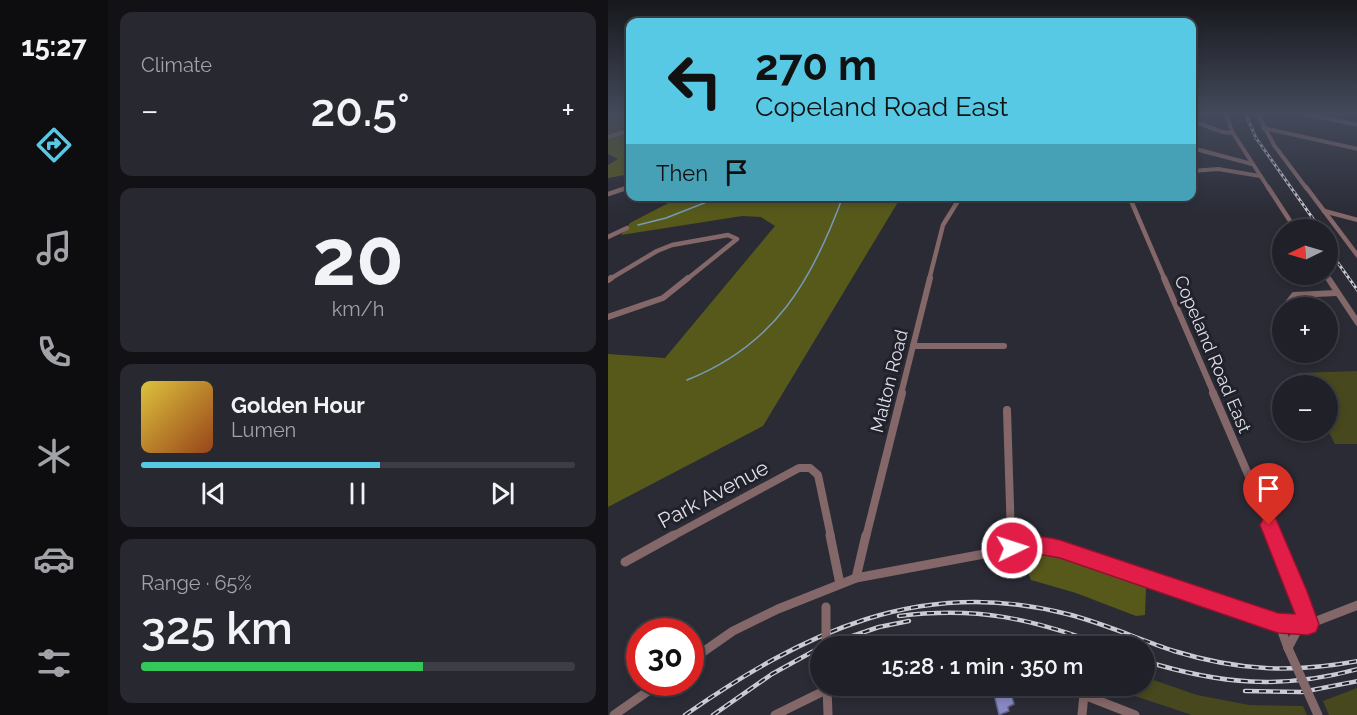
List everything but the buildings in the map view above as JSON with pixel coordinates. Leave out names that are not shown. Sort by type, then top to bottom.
[{"type":"street","points":[[1242,148],[1289,219]]},
{"type":"street","points":[[1278,148],[1358,256]]},
{"type":"street","points":[[1196,149],[1252,164]]},
{"type":"street","points":[[1196,171],[1218,170],[1260,176]]},
{"type":"street","points":[[608,194],[626,188]]},
{"type":"street","name":"Malton Road","points":[[856,578],[943,225],[958,201]]},
{"type":"street","name":"Copeland Road East","points":[[1131,201],[1298,591],[1308,624]]},
{"type":"street","points":[[1324,211],[1358,220]]},
{"type":"street","points":[[608,237],[627,228]]},
{"type":"street","points":[[608,279],[672,245],[728,235],[737,239],[704,268],[663,298],[608,317]]},
{"type":"street","points":[[1332,285],[1358,323]]},
{"type":"street","points":[[1293,297],[1295,295],[1337,293]]},
{"type":"street","points":[[913,346],[1004,346]]},
{"type":"street","points":[[1007,410],[1012,548]]},
{"type":"street","name":"Park Avenue","points":[[625,562],[799,468],[810,468],[818,475],[840,584]]},
{"type":"street","points":[[704,651],[733,631],[778,609],[856,578],[1012,548],[1044,546],[1060,549],[1278,623],[1308,624]]},
{"type":"street","points":[[825,591],[826,636]]},
{"type":"street","points":[[1288,648],[1297,631],[1308,624],[1358,605]]},
{"type":"street","points":[[1278,623],[1318,715]]},
{"type":"street","points":[[614,715],[640,696]]},
{"type":"street","points":[[775,715],[810,696]]},
{"type":"street","points":[[828,715],[829,696]]},
{"type":"street","points":[[1082,715],[1084,696]]},
{"type":"street","points":[[1089,696],[1135,715]]},
{"type":"shaded area","points":[[608,148],[626,148],[626,175],[608,178],[608,165],[618,159],[608,154]]},
{"type":"shaded area","points":[[672,201],[899,201],[763,426],[608,507],[608,354],[665,358],[775,226],[761,217],[742,216],[621,235],[630,223]]},
{"type":"shaded area","points":[[1357,371],[1357,444],[1335,444],[1333,441],[1338,441],[1338,375],[1299,375],[1298,373]]},
{"type":"shaded area","points":[[1025,551],[1053,554],[1146,587],[1145,615],[1136,616],[1076,593],[1031,580],[1026,567]]},
{"type":"shaded area","points":[[1155,680],[1197,695],[1249,705],[1303,706],[1307,715],[1192,715],[1135,696],[1155,696]]},
{"type":"shaded area","points":[[1357,688],[1357,715],[1329,715],[1323,701]]},
{"type":"waterway","points":[[638,225],[666,218],[709,201]]},
{"type":"waterway","points":[[687,380],[718,366],[744,348],[767,329],[786,307],[818,256],[841,201]]},
{"type":"railway","points":[[1263,148],[1313,219]]},
{"type":"railway","points":[[1338,263],[1358,291]]},
{"type":"railway","points":[[685,715],[774,659],[819,637],[865,620],[913,608],[962,602],[1013,604],[1067,614],[1174,651],[1221,663],[1288,668],[1358,661]]},
{"type":"railway","points":[[899,616],[928,613],[980,614],[1029,622],[1075,636]]},
{"type":"railway","points":[[852,636],[879,627],[909,621]]},
{"type":"railway","points":[[713,715],[772,674],[810,653]]},
{"type":"railway","points":[[1155,664],[1199,675],[1251,682],[1303,680],[1358,669]]},
{"type":"railway","points":[[1245,691],[1302,692],[1358,681]]},
{"type":"route","points":[[1012,548],[1032,545],[1060,549],[1278,623],[1295,626],[1308,624],[1298,591],[1269,525]]}]
